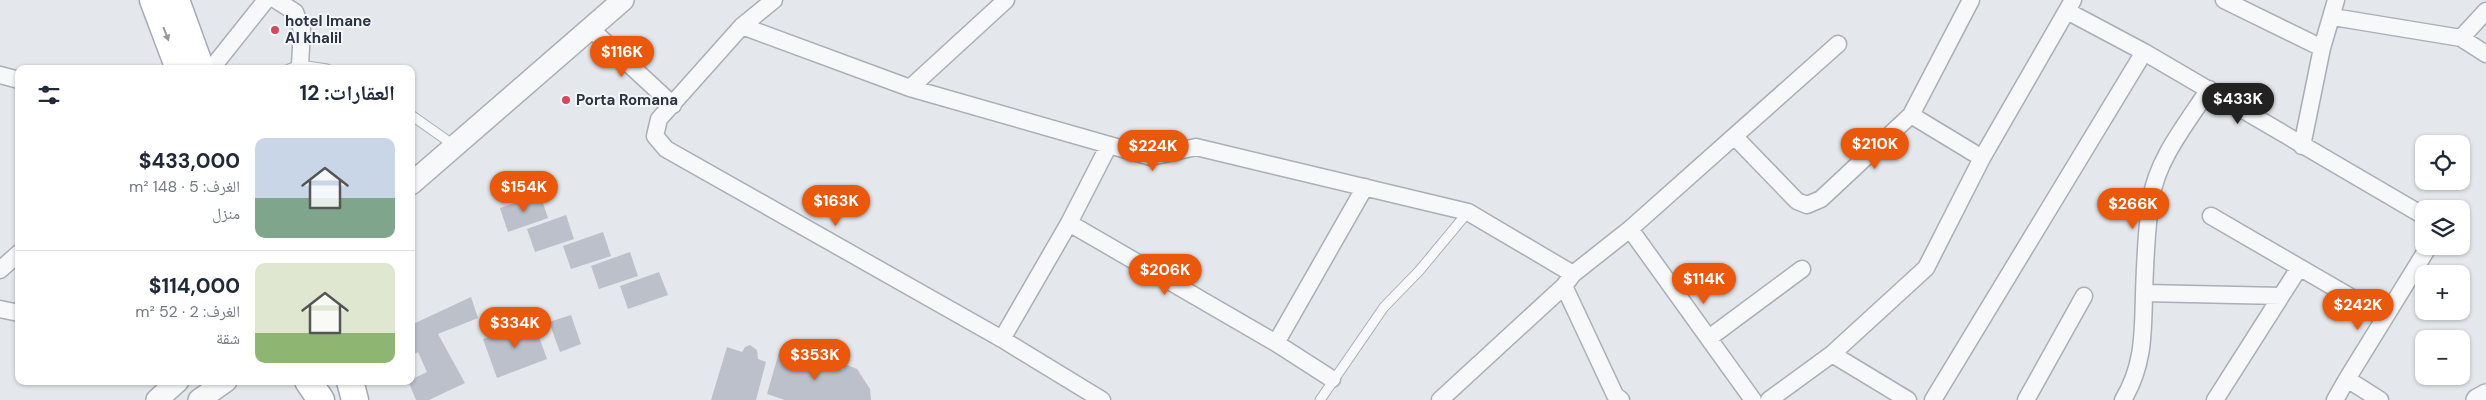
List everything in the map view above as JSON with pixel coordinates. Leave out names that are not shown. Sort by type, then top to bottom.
[{"type":"main road","points":[[153,0],[177,65]]},
{"type":"main road","points":[[176,0],[200,65]]},
{"type":"main road","points":[[311,385],[321,400]]},
{"type":"main road","points":[[351,385],[355,400]]},
{"type":"street","points":[[214,65],[266,0]]},
{"type":"street","points":[[276,0],[295,12],[302,30],[295,65]]},
{"type":"street","points":[[415,181],[623,0]]},
{"type":"street","points":[[774,0],[742,26],[674,105],[659,119],[655,136],[666,149],[1002,339],[1102,400]]},
{"type":"street","points":[[910,88],[1006,0]]},
{"type":"street","points":[[1735,137],[1797,201],[1807,205],[1821,199],[1911,115],[1971,0]]},
{"type":"street","points":[[2224,0],[2322,48]]},
{"type":"street","points":[[2302,146],[2322,48],[2336,0]]},
{"type":"street","points":[[1770,400],[1832,354],[1926,268],[1982,158],[2070,5],[2144,52],[2415,211]]},
{"type":"street","points":[[2461,38],[2486,11]]},
{"type":"street","points":[[2332,17],[2461,38],[2486,54]]},
{"type":"street","points":[[742,26],[910,88],[1151,157],[1196,147],[1468,212],[1568,280],[1615,398]]},
{"type":"street","points":[[591,29],[674,105]]},
{"type":"street","points":[[1440,400],[1568,280],[1630,229],[1838,44]]},
{"type":"street","points":[[1933,400],[2144,52]]},
{"type":"street","points":[[0,75],[15,79]]},
{"type":"street","points":[[2123,400],[2132,385],[2144,334],[2144,293],[2150,200],[2156,177],[2209,89]]},
{"type":"street","points":[[1911,115],[1982,158]]},
{"type":"street","points":[[1002,339],[1069,223],[1109,145]]},
{"type":"street","points":[[1276,343],[1365,187]]},
{"type":"street","points":[[2211,216],[2385,317]]},
{"type":"street","points":[[1069,223],[1276,343],[1332,379]]},
{"type":"street","points":[[1630,229],[1753,400]]},
{"type":"street","points":[[2335,400],[2423,255]]},
{"type":"street","points":[[0,270],[15,257]]},
{"type":"street","points":[[2216,400],[2299,268]]},
{"type":"street","points":[[1709,338],[1802,269]]},
{"type":"street","points":[[2144,293],[2281,296]]},
{"type":"street","points":[[2026,400],[2084,296]]},
{"type":"street","points":[[0,309],[15,312]]},
{"type":"street","points":[[1832,354],[1908,400]]},
{"type":"street","points":[[2347,379],[2380,400]]},
{"type":"street","points":[[157,400],[174,385]]},
{"type":"street","points":[[199,400],[220,385]]},
{"type":"lane","points":[[415,118],[455,146]]},
{"type":"lane","points":[[1320,400],[1332,379],[1384,307],[1419,271],[1468,212]]},
{"type":"building","points":[[540,194],[548,218],[508,232],[500,208]]},
{"type":"building","points":[[566,215],[574,239],[535,252],[527,229]]},
{"type":"building","points":[[603,232],[611,256],[571,269],[563,246]]},
{"type":"building","points":[[630,252],[638,276],[599,289],[591,266]]},
{"type":"building","points":[[659,272],[668,295],[628,309],[620,286]]},
{"type":"building","points":[[471,297],[478,318],[438,334],[465,383],[429,400],[416,400],[410,385],[415,385],[415,378],[427,372],[418,352],[415,354],[415,323]]},
{"type":"building","points":[[571,315],[581,344],[560,352],[549,322]]},
{"type":"building","points":[[533,320],[547,359],[497,378],[483,339]]},
{"type":"building","points":[[750,345],[757,350],[758,359],[766,362],[756,400],[711,400],[727,347],[742,352],[745,347]]},
{"type":"building","points":[[780,349],[843,370],[845,364],[857,369],[870,389],[871,400],[785,400],[767,394]]},
{"type":"place","name":"hotel Imane Al khalil","points":[[275,30]]},
{"type":"place","name":"Porta Romana","points":[[566,100]]}]
